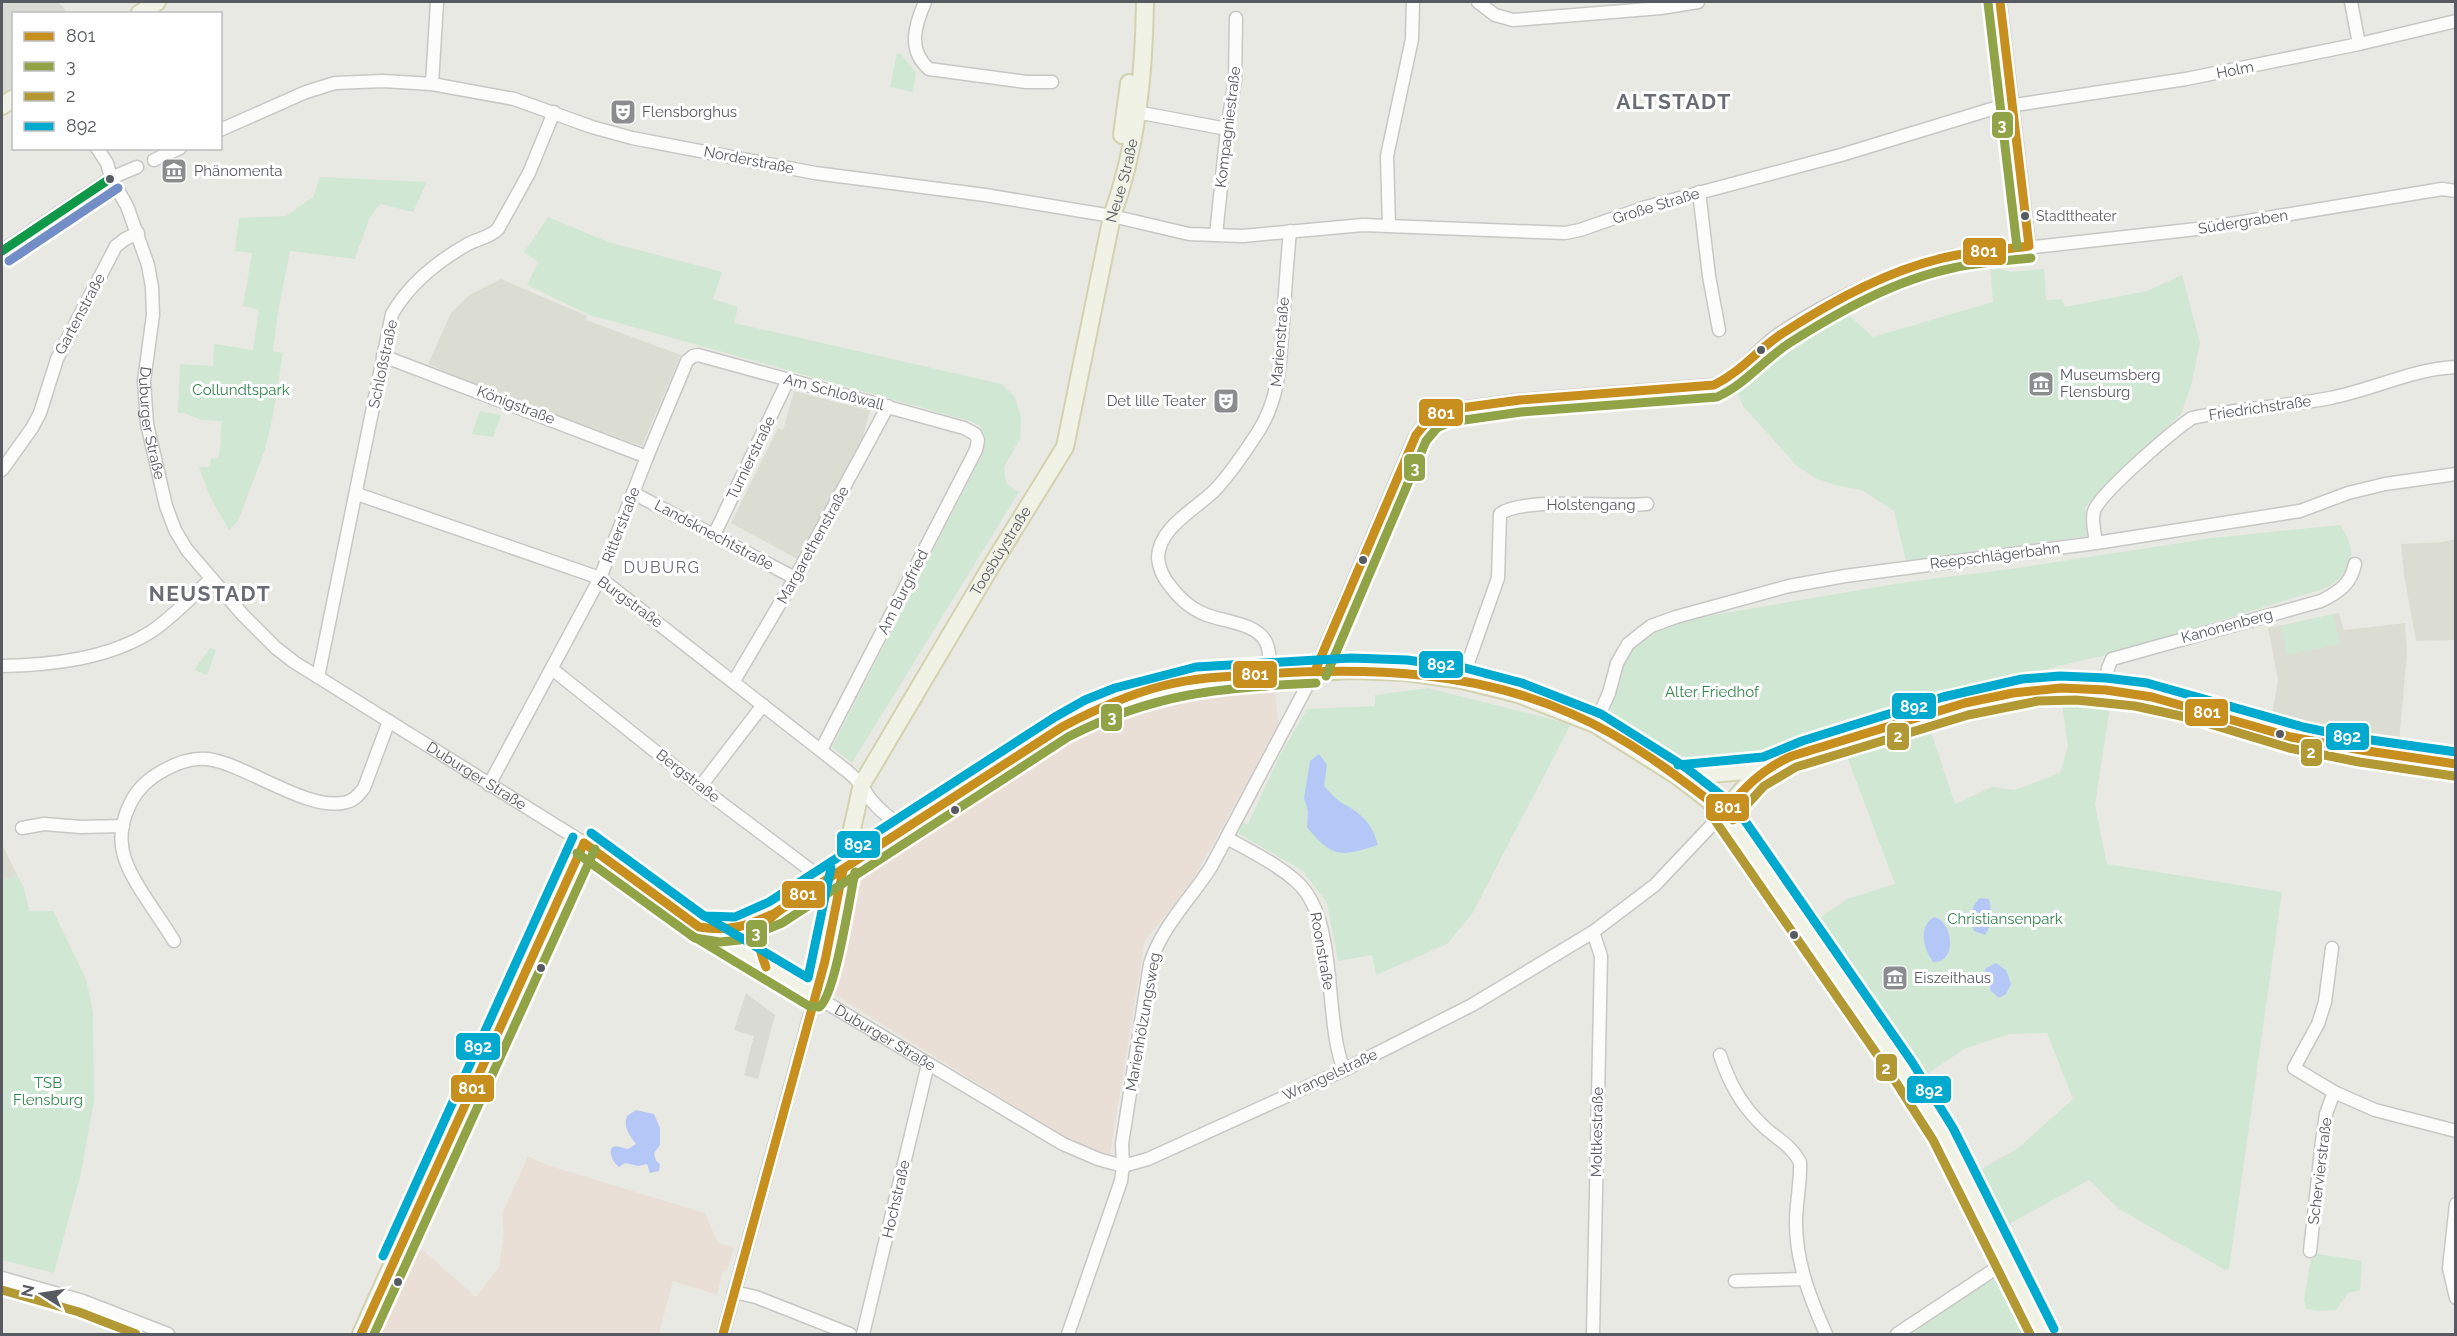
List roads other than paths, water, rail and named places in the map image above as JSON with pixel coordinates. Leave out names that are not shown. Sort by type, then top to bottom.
[{"type":"main road","name":"Neue Straße","points":[[1132,111],[1134,28],[1140,2]]},
{"type":"main road","name":"Neue Straße","points":[[1112,216],[1123,184],[1145,30],[1145,2]]},
{"type":"main road","name":"Toosbüystraße","points":[[815,996],[825,961],[862,784],[1065,447],[1112,216]]},
{"type":"main road","points":[[699,927],[722,932],[738,930],[775,913],[1062,727],[1091,711],[1120,699],[1198,679],[1315,671],[1405,672],[1462,680],[1518,694],[1595,724],[1679,777],[1724,812],[1902,1069],[1944,1134],[2043,1335]]},
{"type":"main road","points":[[1679,777],[1766,768],[1817,748],[1947,708],[1994,697],[2059,688],[2105,690],[2175,702],[2265,730],[2348,749],[2456,764]]},
{"type":"main road","points":[[1724,812],[1742,790],[1766,768]]},
{"type":"main road","points":[[361,1335],[584,843]]},
{"type":"main road","name":"Duburger Straße","points":[[584,843],[699,927],[815,996]]},
{"type":"main road","points":[[766,967],[760,955],[759,933],[765,922],[775,913]]},
{"type":"street","points":[[432,84],[436,2]]},
{"type":"street","points":[[925,2],[914,39],[921,62],[929,69],[1026,82],[1052,82]]},
{"type":"street","points":[[1389,225],[1388,149],[1412,39],[1413,2]]},
{"type":"street","points":[[1478,2],[1495,15],[1512,20],[1661,8],[1698,2]]},
{"type":"street","points":[[2000,2],[2029,246]]},
{"type":"street","points":[[2351,2],[2359,45]]},
{"type":"street","name":"Kompagniestraße","points":[[1215,235],[1235,80],[1236,18]]},
{"type":"street","name":"Holm","points":[[2012,104],[2186,79],[2359,45],[2456,21]]},
{"type":"street","name":"Norderstraße","points":[[222,129],[306,92],[335,83],[383,81],[432,84],[514,99],[592,127],[632,138],[815,173],[985,195],[1112,216],[1189,234],[1243,236],[1290,231]]},
{"type":"street","name":"Große Straße","points":[[1290,231],[1389,225],[1565,233],[1699,192],[1841,155],[2012,104]]},
{"type":"street","points":[[1132,111],[1227,129]]},
{"type":"street","name":"Schloßstraße","points":[[318,677],[357,494],[390,321],[408,291],[436,265],[461,248],[492,235],[498,229],[528,173],[554,112]]},
{"type":"street","name":"Duburger Straße","points":[[98,150],[107,164],[111,178],[127,206],[138,233],[152,288],[153,315],[144,381],[147,424],[166,506],[175,530],[211,579],[276,648],[318,677],[584,843]]},
{"type":"street","points":[[155,156],[173,150]]},
{"type":"street","points":[[2,251],[111,178],[137,167]]},
{"type":"street","name":"Südergraben","points":[[1315,671],[1416,435],[1430,419],[1446,410],[1520,400],[1714,385],[1735,373],[1776,337],[1839,298],[1928,262],[1953,255],[2206,228],[2442,189],[2456,191]]},
{"type":"street","points":[[1699,192],[1709,276],[1719,330]]},
{"type":"street","name":"Marienstraße","points":[[1269,674],[1269,653],[1266,642],[1259,634],[1250,628],[1200,612],[1188,604],[1167,583],[1158,558],[1160,547],[1172,528],[1215,490],[1258,432],[1270,407],[1279,379],[1290,231]]},
{"type":"street","name":"Gartenstraße","points":[[2,470],[40,413],[57,359],[116,246],[138,233]]},
{"type":"street","name":"Am Schloßwall","points":[[693,356],[698,355],[888,406],[975,434]]},
{"type":"street","name":"Königstraße","points":[[384,356],[647,457]]},
{"type":"street","name":"Ritterstraße","points":[[489,785],[600,578],[687,361],[693,356]]},
{"type":"street","name":"Friedrichstraße","points":[[2096,543],[2093,516],[2099,502],[2146,456],[2192,418],[2331,398],[2410,374],[2456,367]]},
{"type":"street","name":"Turnierstraße","points":[[714,535],[788,380]]},
{"type":"street","name":"Margarethenstraße","points":[[734,681],[795,578],[888,406]]},
{"type":"street","name":"Am Burgfried","points":[[821,750],[976,450],[978,440],[975,434]]},
{"type":"street","name":"Reepschlägerbahn","points":[[1595,724],[1609,693],[1617,663],[1628,644],[1651,627],[1676,617],[1789,586],[1845,576],[2096,543],[2300,511],[2357,490],[2456,474]]},
{"type":"street","name":"Landsknechtstraße","points":[[633,493],[795,578]]},
{"type":"street","name":"Burgstraße","points":[[357,494],[600,578],[821,750],[862,784],[869,797],[886,815],[905,829]]},
{"type":"street","name":"Holstengang","points":[[1462,680],[1498,578],[1500,514],[1507,509],[1558,504],[1618,506],[1647,504]]},
{"type":"street","name":"Kanonenberg","points":[[2105,690],[2108,668],[2112,659],[2321,601],[2344,588],[2353,575],[2355,564]]},
{"type":"street","points":[[2,666],[28,666],[87,656],[137,640],[154,629],[211,579]]},
{"type":"street","name":"Bergstraße","points":[[552,669],[700,787],[825,881]]},
{"type":"street","name":"Marienhölzungsweg","points":[[1068,1335],[1117,1195],[1124,1166],[1122,1144],[1150,964],[1156,943],[1167,925],[1192,896],[1227,838],[1268,755],[1315,671]]},
{"type":"street","points":[[700,787],[763,705]]},
{"type":"street","points":[[174,941],[128,867],[122,850],[123,826],[130,803],[150,779],[168,767],[194,759],[207,759],[227,764],[295,795],[319,801],[347,803],[357,797],[364,788],[389,721]]},
{"type":"street","name":"Wrangelstraße","points":[[1124,1166],[1148,1159],[1344,1070],[1472,1005],[1593,932],[1655,885],[1724,812]]},
{"type":"street","points":[[21,828],[45,824],[81,827],[123,826]]},
{"type":"street","name":"Roonstraße","points":[[1227,838],[1283,872],[1298,883],[1311,898],[1321,928],[1338,1048],[1344,1070]]},
{"type":"street","name":"Moltkestraße","points":[[1593,932],[1601,956],[1593,1335]]},
{"type":"street","points":[[2332,948],[2325,1002],[2318,1024],[2294,1068],[2334,1092],[2394,1117],[2456,1131]]},
{"type":"street","points":[[723,1335],[815,996]]},
{"type":"street","name":"Duburger Straße","points":[[815,996],[1063,1144],[1098,1159],[1124,1166]]},
{"type":"street","points":[[1720,1055],[1730,1084],[1741,1102],[1761,1125],[1786,1143],[1800,1162],[1796,1238],[1803,1279],[1826,1335]]},
{"type":"street","name":"Hochstraße","points":[[863,1335],[928,1064]]},
{"type":"street","name":"Schervierstraße","points":[[2310,1251],[2323,1132],[2326,1114],[2334,1092]]},
{"type":"street","points":[[2456,1204],[2450,1268],[2456,1298]]},
{"type":"street","points":[[1897,1335],[2007,1261]]},
{"type":"street","points":[[2,1278],[83,1300],[168,1335]]},
{"type":"street","points":[[1735,1281],[1803,1279]]},
{"type":"street","points":[[734,1292],[756,1298],[850,1335]]},
{"type":"water","points":[[1319,754],[1327,765],[1324,786],[1365,820],[1373,831],[1378,845],[1346,853],[1339,852],[1324,845],[1307,827],[1308,811],[1304,798],[1310,761]]},
{"type":"water","points":[[1980,898],[1989,899],[1991,909],[1991,922],[1985,935],[1974,931],[1972,921],[1972,910]]},
{"type":"water","points":[[1934,917],[1946,926],[1950,942],[1946,957],[1941,961],[1933,962],[1925,944],[1924,932],[1929,921]]},
{"type":"water","points":[[1996,963],[2006,970],[2011,984],[2006,994],[1999,998],[1991,991],[1985,969]]},
{"type":"water","points":[[636,1110],[654,1114],[660,1128],[660,1145],[654,1153],[656,1161],[660,1164],[659,1171],[650,1173],[647,1164],[639,1166],[625,1163],[619,1167],[612,1159],[611,1148],[616,1146],[628,1149],[636,1144],[627,1131],[626,1124],[627,1116]]},
{"type":"place","name":"Flensborghus","points":[[623,112]]},
{"type":"place","name":"Phänomenta","points":[[174,171]]},
{"type":"place","name":"Stadttheater","points":[[2025,216]]},
{"type":"place","name":"Museumsberg Flensburg","points":[[2041,384]]},
{"type":"place","name":"Det lille Teater","points":[[1226,401]]},
{"type":"place","name":"Eiszeithaus","points":[[1895,978]]},
{"type":"district","name":"ALTSTADT","points":[[1674,101]]},
{"type":"district","name":"DUBURG","points":[[662,567]]},
{"type":"district","name":"NEUSTADT","points":[[210,593]]},
{"type":"park label","name":"Collundtspark","points":[[241,390]]},
{"type":"park label","name":"Alter Friedhof","points":[[1712,692]]},
{"type":"park label","name":"Christiansenpark","points":[[2005,919]]},
{"type":"park label","name":"TSB Flensburg","points":[[48,1092]]}]
